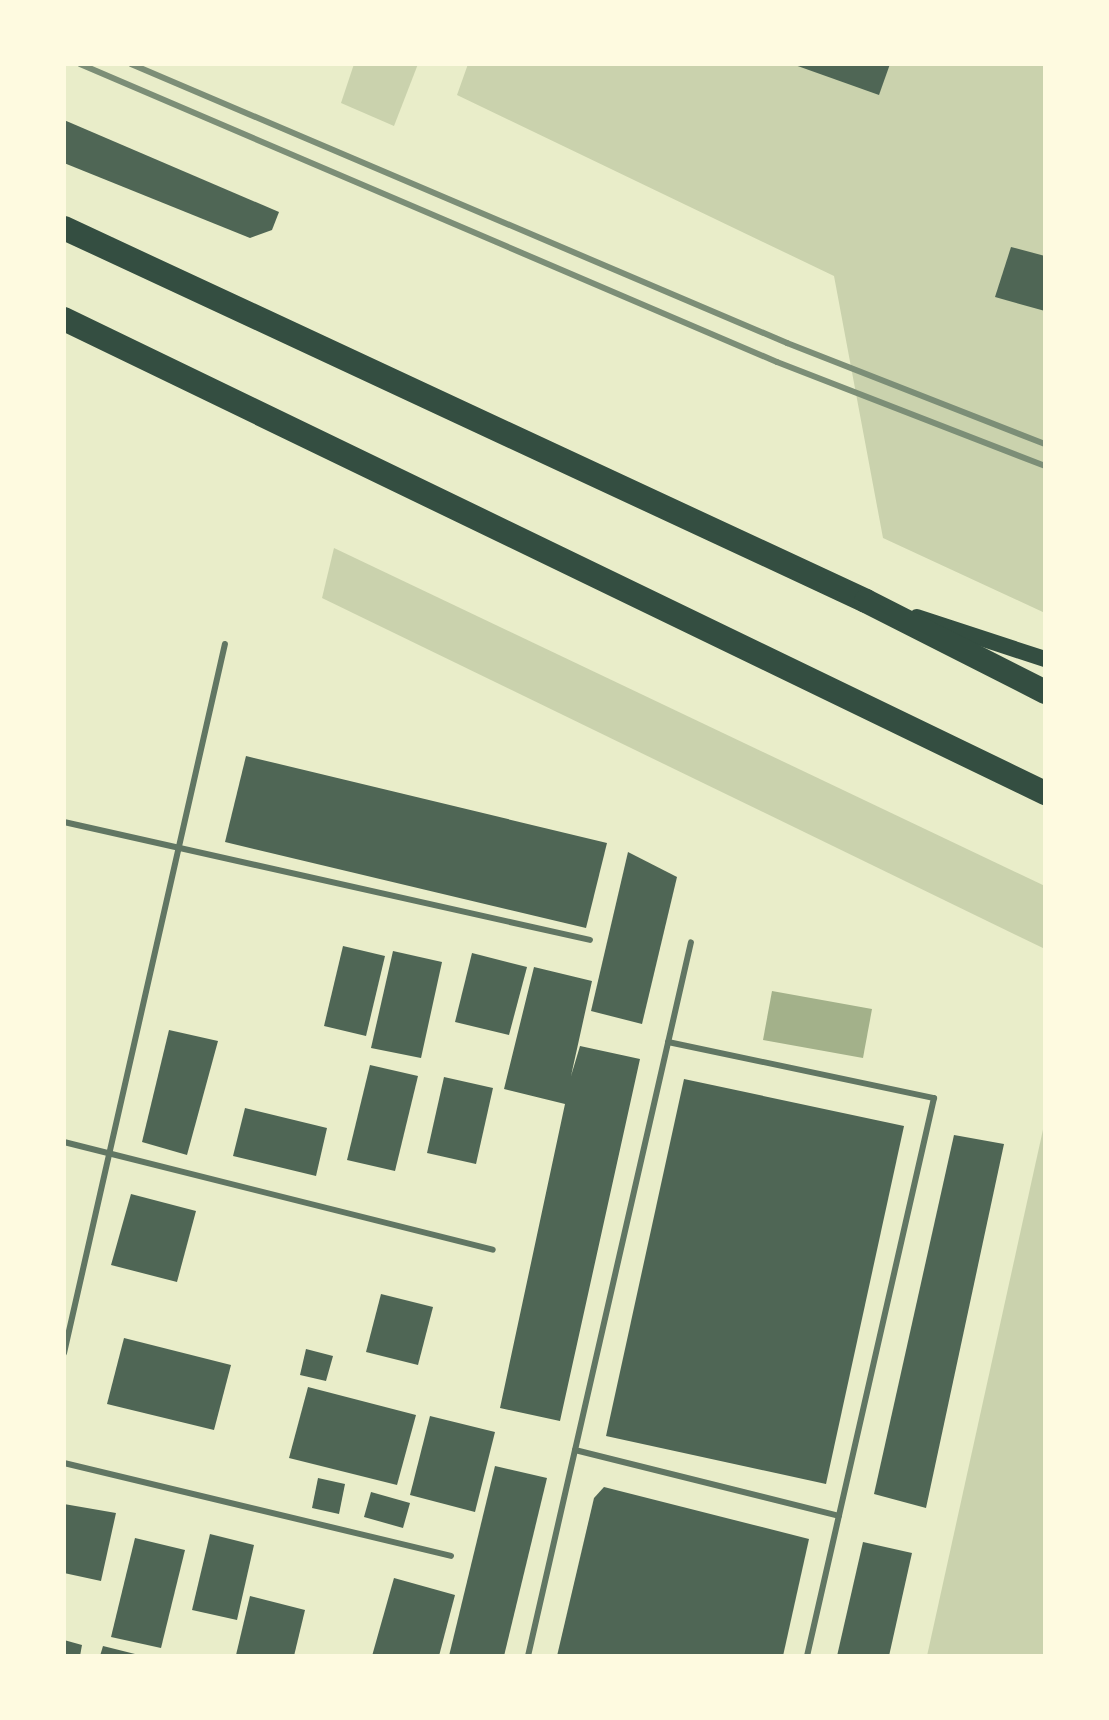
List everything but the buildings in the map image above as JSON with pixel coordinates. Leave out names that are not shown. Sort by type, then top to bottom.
[{"type":"highway","points":[[64,228],[866,601],[1045,692]]},
{"type":"highway","points":[[64,319],[1045,793]]},
{"type":"main road","points":[[866,601],[1045,659]]},
{"type":"lane","points":[[64,1353],[225,644]]},
{"type":"lane","points":[[64,822],[590,940]]},
{"type":"lane","points":[[528,1656],[691,942]]},
{"type":"lane","points":[[668,1042],[934,1098],[807,1656]]},
{"type":"lane","points":[[64,1142],[493,1250]]},
{"type":"lane","points":[[575,1450],[839,1516]]},
{"type":"lane","points":[[64,1463],[451,1556]]},
{"type":"shaded area","points":[[354,64],[418,64],[394,126],[341,103]]},
{"type":"shaded area","points":[[468,64],[1045,64],[1045,613],[883,538],[834,276],[457,95]]},
{"type":"shaded area","points":[[334,548],[1045,886],[1045,949],[322,598]]},
{"type":"shaded area","points":[[772,991],[872,1009],[863,1058],[763,1040]]},
{"type":"shaded area","points":[[1044,1125],[1045,1656],[927,1656]]},
{"type":"railway","points":[[80,64],[777,362],[1045,466]]},
{"type":"railway","points":[[131,64],[787,343],[1045,444]]}]
